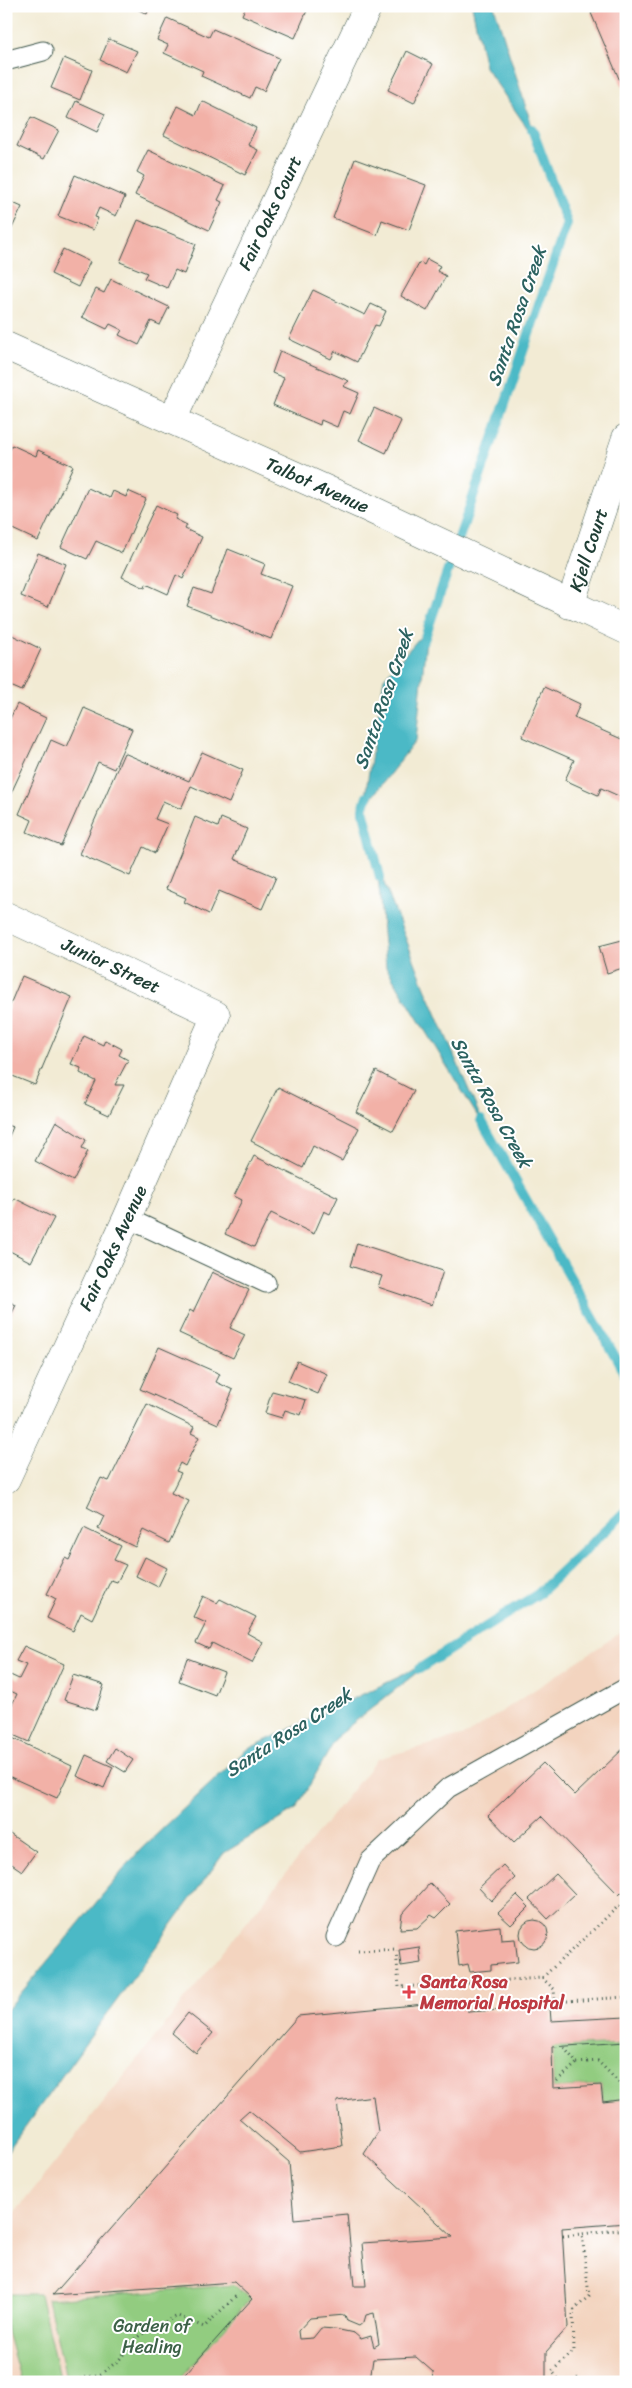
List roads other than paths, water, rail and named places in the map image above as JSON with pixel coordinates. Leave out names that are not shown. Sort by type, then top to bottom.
[{"type":"street","name":"Fair Oaks Court","points":[[172,420],[368,6]]},
{"type":"street","name":"Talbot Avenue","points":[[6,346],[368,508],[626,630]]},
{"type":"street","name":"Kjell Court","points":[[559,599],[626,438]]},
{"type":"street","name":"Junior Street","points":[[6,916],[216,1015]]},
{"type":"street","name":"Fair Oaks Avenue","points":[[8,1469],[127,1218],[216,1015]]},
{"type":"lane","points":[[7,62],[43,51]]},
{"type":"lane","points":[[127,1218],[266,1283]]},
{"type":"lane","points":[[336,1937],[370,1861],[448,1788],[626,1688]]},
{"type":"water","points":[[472,6],[494,6],[537,142],[485,67]]},
{"type":"water","points":[[427,629],[416,740],[363,809],[384,678]]},
{"type":"water","points":[[377,865],[424,985],[486,1130],[386,967]]},
{"type":"water","points":[[430,1662],[338,1735],[296,1809],[224,1853],[6,2153],[6,2011],[139,1851],[246,1750]]},
{"type":"waterway","name":"Santa Rosa Creek","points":[[424,640],[567,223],[532,129]]},
{"type":"waterway","name":"Santa Rosa Creek","points":[[367,797],[363,809],[380,877]]},
{"type":"waterway","name":"Santa Rosa Creek","points":[[481,1120],[626,1376]]},
{"type":"waterway","name":"Santa Rosa Creek","points":[[419,1669],[538,1594],[626,1511]]},
{"type":"place","name":"Santa Rosa Memorial Hospital","points":[[409,1992]]},
{"type":"park label","name":"Garden of Healing","points":[[152,2336]]}]
